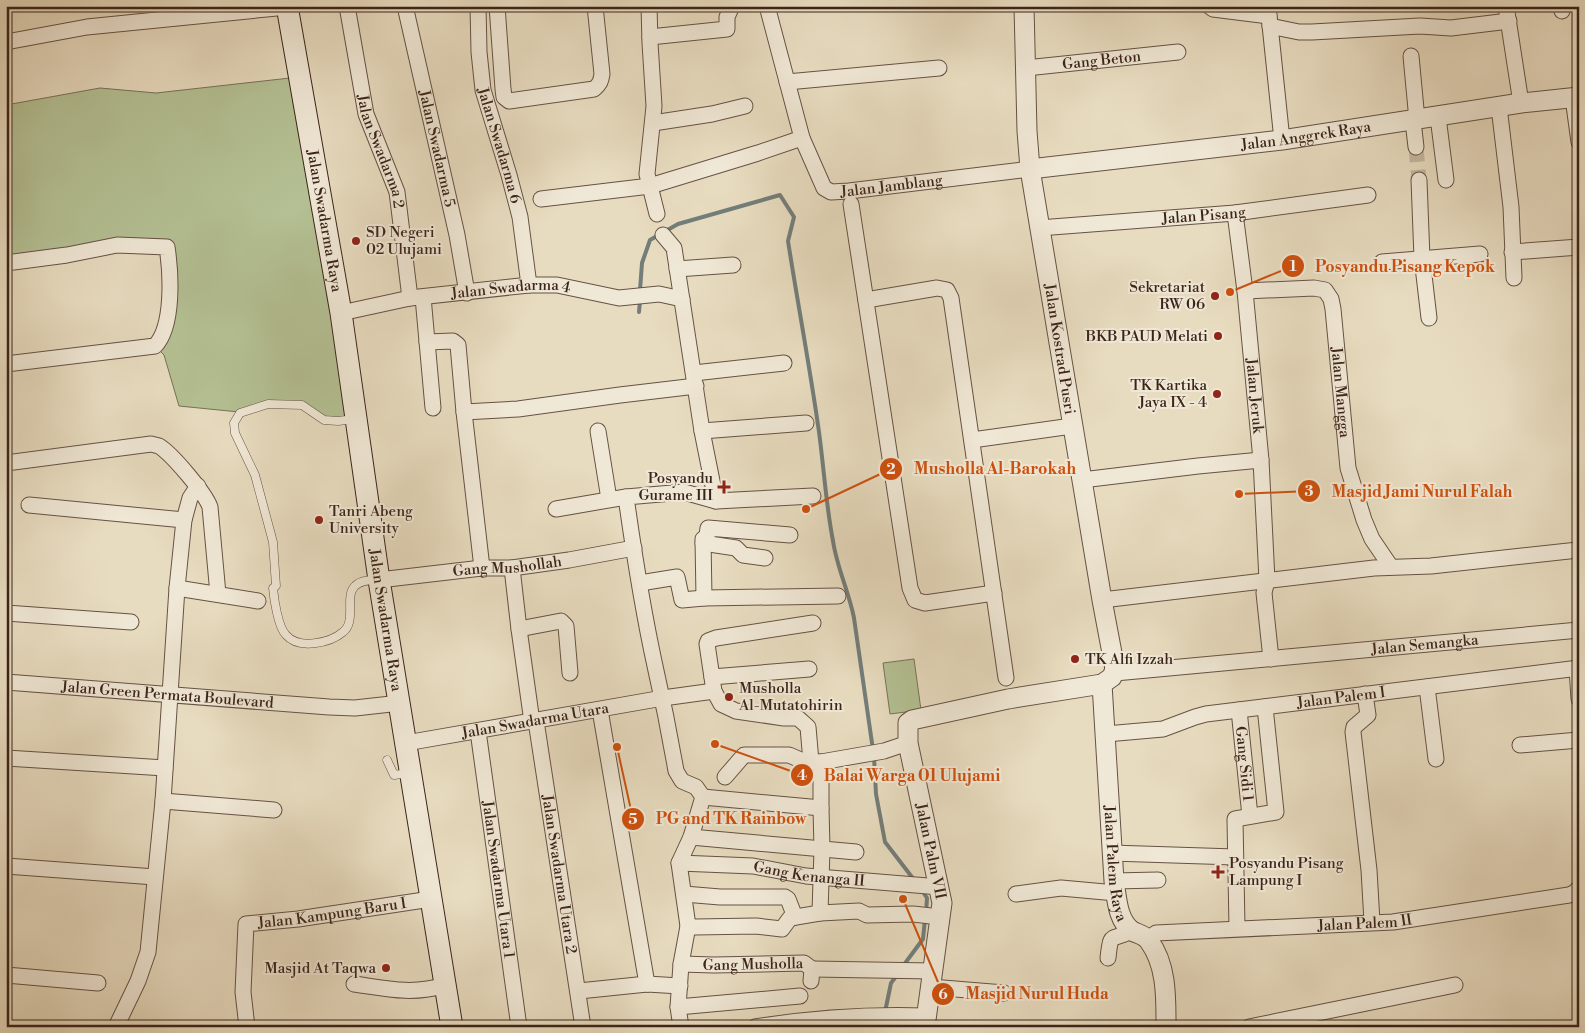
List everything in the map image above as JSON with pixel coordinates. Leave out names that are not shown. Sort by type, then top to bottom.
[{"type":"main road","name":"Jalan Swadarma Raya","points":[[287,6],[341,313],[379,580],[452,1027]]},
{"type":"street","points":[[6,42],[87,27],[287,6]]},
{"type":"street","name":"Jalan Swadarma 2","points":[[347,6],[366,114],[397,192],[416,297],[427,342],[433,408]]},
{"type":"street","name":"Jalan Swadarma 5","points":[[405,6],[457,235],[467,293]]},
{"type":"street","name":"Jalan Swadarma 6","points":[[478,6],[479,52],[483,90],[520,217],[529,286]]},
{"type":"street","points":[[497,6],[502,89],[504,97],[509,100],[594,89],[598,86],[601,82],[602,74],[595,6]]},
{"type":"street","points":[[649,6],[654,106],[647,166],[657,214]]},
{"type":"street","points":[[650,37],[727,29],[727,16],[732,6]]},
{"type":"street","name":"Jalan Jamblang","points":[[767,6],[802,138],[824,188],[831,192],[1030,170]]},
{"type":"street","name":"Jalan Kostrad Pusri","points":[[1024,6],[1027,131],[1030,170],[1072,426],[1115,665],[1108,678]]},
{"type":"street","points":[[1209,6],[1213,9],[1269,16],[1299,32],[1420,26],[1451,28],[1507,14],[1522,103]]},
{"type":"street","points":[[1269,16],[1282,140]]},
{"type":"street","name":"Gang Beton","points":[[1026,68],[1178,52]]},
{"type":"street","points":[[1410,56],[1416,147]]},
{"type":"street","points":[[787,82],[939,68]]},
{"type":"street","points":[[1576,98],[1579,142]]},
{"type":"street","name":"Jalan Anggrek Raya","points":[[1030,170],[1282,140],[1522,103],[1576,98]]},
{"type":"street","points":[[653,124],[712,114],[744,106]]},
{"type":"street","points":[[1499,107],[1511,207],[1514,278]]},
{"type":"street","points":[[1438,116],[1446,180]]},
{"type":"street","points":[[542,199],[650,186],[802,138]]},
{"type":"street","points":[[1419,180],[1422,258],[1428,318]]},
{"type":"street","name":"Jalan Pisang","points":[[1039,228],[1235,212],[1368,195]]},
{"type":"street","points":[[851,204],[910,588],[915,600],[925,602],[994,593]]},
{"type":"street","name":"Jalan Jeruk","points":[[1235,212],[1245,292],[1261,460],[1267,580]]},
{"type":"street","points":[[662,235],[674,248],[702,432],[716,501]]},
{"type":"street","points":[[6,263],[67,255],[117,244],[167,247],[171,269],[166,321],[161,340],[155,346],[6,364]]},
{"type":"street","points":[[1512,252],[1579,247]]},
{"type":"street","points":[[1382,262],[1480,254]]},
{"type":"street","points":[[677,269],[733,265]]},
{"type":"street","name":"Jalan Swadarma 4","points":[[341,313],[416,297],[529,286],[557,285],[619,298],[659,294],[682,299]]},
{"type":"street","points":[[866,300],[937,288],[947,290],[952,298],[1006,678]]},
{"type":"street","name":"Jalan Mangga","points":[[1245,292],[1314,288],[1325,290],[1331,299],[1334,309],[1348,468],[1369,533],[1391,567]]},
{"type":"street","points":[[427,342],[453,341],[457,343],[482,568]]},
{"type":"street","points":[[464,412],[518,409],[620,395],[784,363]]},
{"type":"street","points":[[702,432],[806,423]]},
{"type":"street","points":[[972,440],[1072,426]]},
{"type":"street","points":[[598,431],[609,499]]},
{"type":"street","points":[[6,463],[151,444],[163,448],[198,486],[207,499],[210,508],[218,594]]},
{"type":"street","points":[[1082,480],[1261,460]]},
{"type":"street","points":[[116,1027],[138,981],[148,952],[166,768],[177,588],[184,520],[190,498],[198,486]]},
{"type":"street","points":[[556,509],[609,499],[684,492],[716,501],[813,496]]},
{"type":"street","points":[[626,497],[655,666],[663,698],[676,771],[682,781],[696,787],[703,797],[821,808]]},
{"type":"street","points":[[29,505],[184,520]]},
{"type":"street","points":[[704,598],[703,539],[707,536],[708,528],[790,535]]},
{"type":"street","points":[[703,543],[736,548],[743,554],[766,558]]},
{"type":"street","name":"Gang Mushollah","points":[[379,580],[482,568],[512,568],[634,548]]},
{"type":"street","points":[[1102,600],[1267,580],[1391,567],[1432,566],[1578,550]]},
{"type":"street","name":"Jalan Swadarma Utara 2","points":[[512,568],[518,630],[584,1027]]},
{"type":"street","points":[[640,583],[677,577],[682,600],[838,596]]},
{"type":"street","points":[[1267,580],[1264,593],[1272,659]]},
{"type":"street","points":[[177,588],[258,601]]},
{"type":"street","points":[[6,613],[131,622]]},
{"type":"street","points":[[518,630],[561,621],[566,626],[570,673]]},
{"type":"street","points":[[813,623],[708,641],[707,644],[713,684],[721,704],[736,711],[784,718],[798,718],[808,727],[816,762],[821,808],[820,913]]},
{"type":"street","name":"Jalan Semangka","points":[[1108,678],[1272,659],[1579,630]]},
{"type":"street","points":[[1578,668],[1579,699]]},
{"type":"street","name":"Jalan Palem I","points":[[1106,734],[1163,729],[1195,717],[1239,710],[1578,668]]},
{"type":"street","name":"Jalan Swadarma Utara","points":[[406,743],[663,698],[713,684],[809,670]]},
{"type":"street","name":"Jalan Palem Raya","points":[[1108,678],[1106,734],[1111,852],[1115,887],[1119,910],[1124,922],[1140,934],[1157,955],[1164,979],[1166,1027]]},
{"type":"street","name":"Jalan Palm VII","points":[[925,1022],[926,976],[936,916],[942,903],[936,887],[908,743],[908,723],[912,720],[1108,678]]},
{"type":"street","name":"Jalan Green Permata Boulevard","points":[[6,682],[329,707],[365,699],[399,699]]},
{"type":"street","points":[[1427,687],[1436,759]]},
{"type":"street","points":[[1365,694],[1368,715],[1354,727],[1354,732],[1367,852],[1372,922]]},
{"type":"street","points":[[1237,928],[1235,819],[1276,812],[1266,707]]},
{"type":"street","points":[[600,710],[646,984]]},
{"type":"street","name":"Gang Sidi 1","points":[[1239,710],[1250,816]]},
{"type":"street","name":"Jalan Swadarma Utara 1","points":[[478,731],[519,1027]]},
{"type":"street","points":[[1520,745],[1579,740]]},
{"type":"street","points":[[725,777],[744,755],[789,755],[802,761],[816,762],[884,751],[908,743]]},
{"type":"street","points":[[6,758],[166,768]]},
{"type":"street","points":[[681,1027],[678,1007],[681,964],[688,926],[679,863],[691,837],[703,797]]},
{"type":"street","points":[[163,801],[274,810]]},
{"type":"street","points":[[691,837],[856,852]]},
{"type":"street","points":[[1111,852],[1235,857]]},
{"type":"street","name":"Gang Kenanga II","points":[[679,863],[753,866],[820,878],[936,887]]},
{"type":"street","points":[[6,866],[155,877]]},
{"type":"street","points":[[1016,894],[1061,888],[1115,887],[1158,880]]},
{"type":"street","name":"Jalan Palem II","points":[[1108,958],[1110,940],[1113,937],[1125,935],[1237,928],[1393,922],[1569,895],[1578,889]]},
{"type":"street","points":[[684,894],[720,897],[785,897],[788,899],[795,917]]},
{"type":"street","name":"Jalan Kampung Baru I","points":[[247,1027],[243,992],[246,924],[298,919],[431,899]]},
{"type":"street","points":[[688,926],[695,928],[756,926],[782,929],[790,918],[820,913],[859,911],[867,915],[913,914],[936,916]]},
{"type":"street","name":"Gang Musholla","points":[[681,964],[804,963],[812,975],[896,970],[1004,993]]},
{"type":"street","points":[[6,976],[98,983]]},
{"type":"street","points":[[354,984],[411,991],[429,990],[446,985]]},
{"type":"street","points":[[579,991],[646,984],[680,986]]},
{"type":"street","points":[[1257,1026],[1454,985]]},
{"type":"street","points":[[678,1007],[800,996]]},
{"type":"street","points":[[755,1027],[799,1020],[871,1015],[898,1015],[925,1022]]},
{"type":"lane","points":[[357,418],[338,421],[324,420],[302,405],[268,404],[240,413],[234,423],[235,433],[255,475],[273,542],[276,586],[273,588],[276,611],[286,636],[299,643],[318,643],[332,639],[345,631],[350,623],[352,591],[356,585],[365,581],[379,580]]},
{"type":"lane","points":[[387,760],[394,775],[411,772]]},
{"type":"green space","points":[[299,77],[357,418],[324,420],[302,405],[268,404],[239,412],[179,406],[164,355],[155,346],[160,341],[167,246],[6,263],[6,105],[100,88],[156,93]]},
{"type":"green space","points":[[914,659],[921,710],[890,714],[883,663]]},
{"type":"waterway","points":[[640,290],[642,263],[650,240],[678,224],[780,195],[794,217],[788,241],[821,446],[835,551],[854,618],[873,750]]},
{"type":"waterway","points":[[639,312],[640,301]]},
{"type":"waterway","points":[[874,757],[876,794],[885,842],[915,881]]},
{"type":"waterway","points":[[921,889],[927,898],[926,913]]},
{"type":"waterway","points":[[903,966],[923,939],[925,919]]},
{"type":"waterway","points":[[885,1012],[891,983],[898,974]]},
{"type":"waterway","points":[[882,1027],[884,1019]]},
{"type":"tunnel","points":[[1416,147],[1419,180]]},
{"type":"place","name":"SD Negeri 02 Ulujami","points":[[356,241]]},
{"type":"place","name":"Posyandu Pisang Kepok","points":[[1230,292]]},
{"type":"place","name":"Sekretariat RW 06","points":[[1215,296]]},
{"type":"place","name":"BKB PAUD Melati","points":[[1218,336]]},
{"type":"place","name":"TK Kartika Jaya IX - 4","points":[[1217,394]]},
{"type":"place","name":"Posyandu Gurame III","points":[[724,487]]},
{"type":"place","name":"Masjid Jami Nurul Falah","points":[[1239,494]]},
{"type":"place","name":"Musholla Al-Barokah","points":[[806,509]]},
{"type":"place","name":"Tanri Abeng University","points":[[319,520]]},
{"type":"place","name":"TK Alfi Izzah","points":[[1075,659]]},
{"type":"place","name":"Musholla Al-Mutatohirin","points":[[729,697]]},
{"type":"place","name":"Balai Warga 01 Ulujami","points":[[715,744]]},
{"type":"place","name":"PG and TK Rainbow","points":[[617,747]]},
{"type":"place","name":"Posyandu Pisang Lampung I","points":[[1218,872]]},
{"type":"place","name":"Masjid Nurul Huda","points":[[903,899]]},
{"type":"place","name":"Masjid At Taqwa","points":[[386,968]]}]
